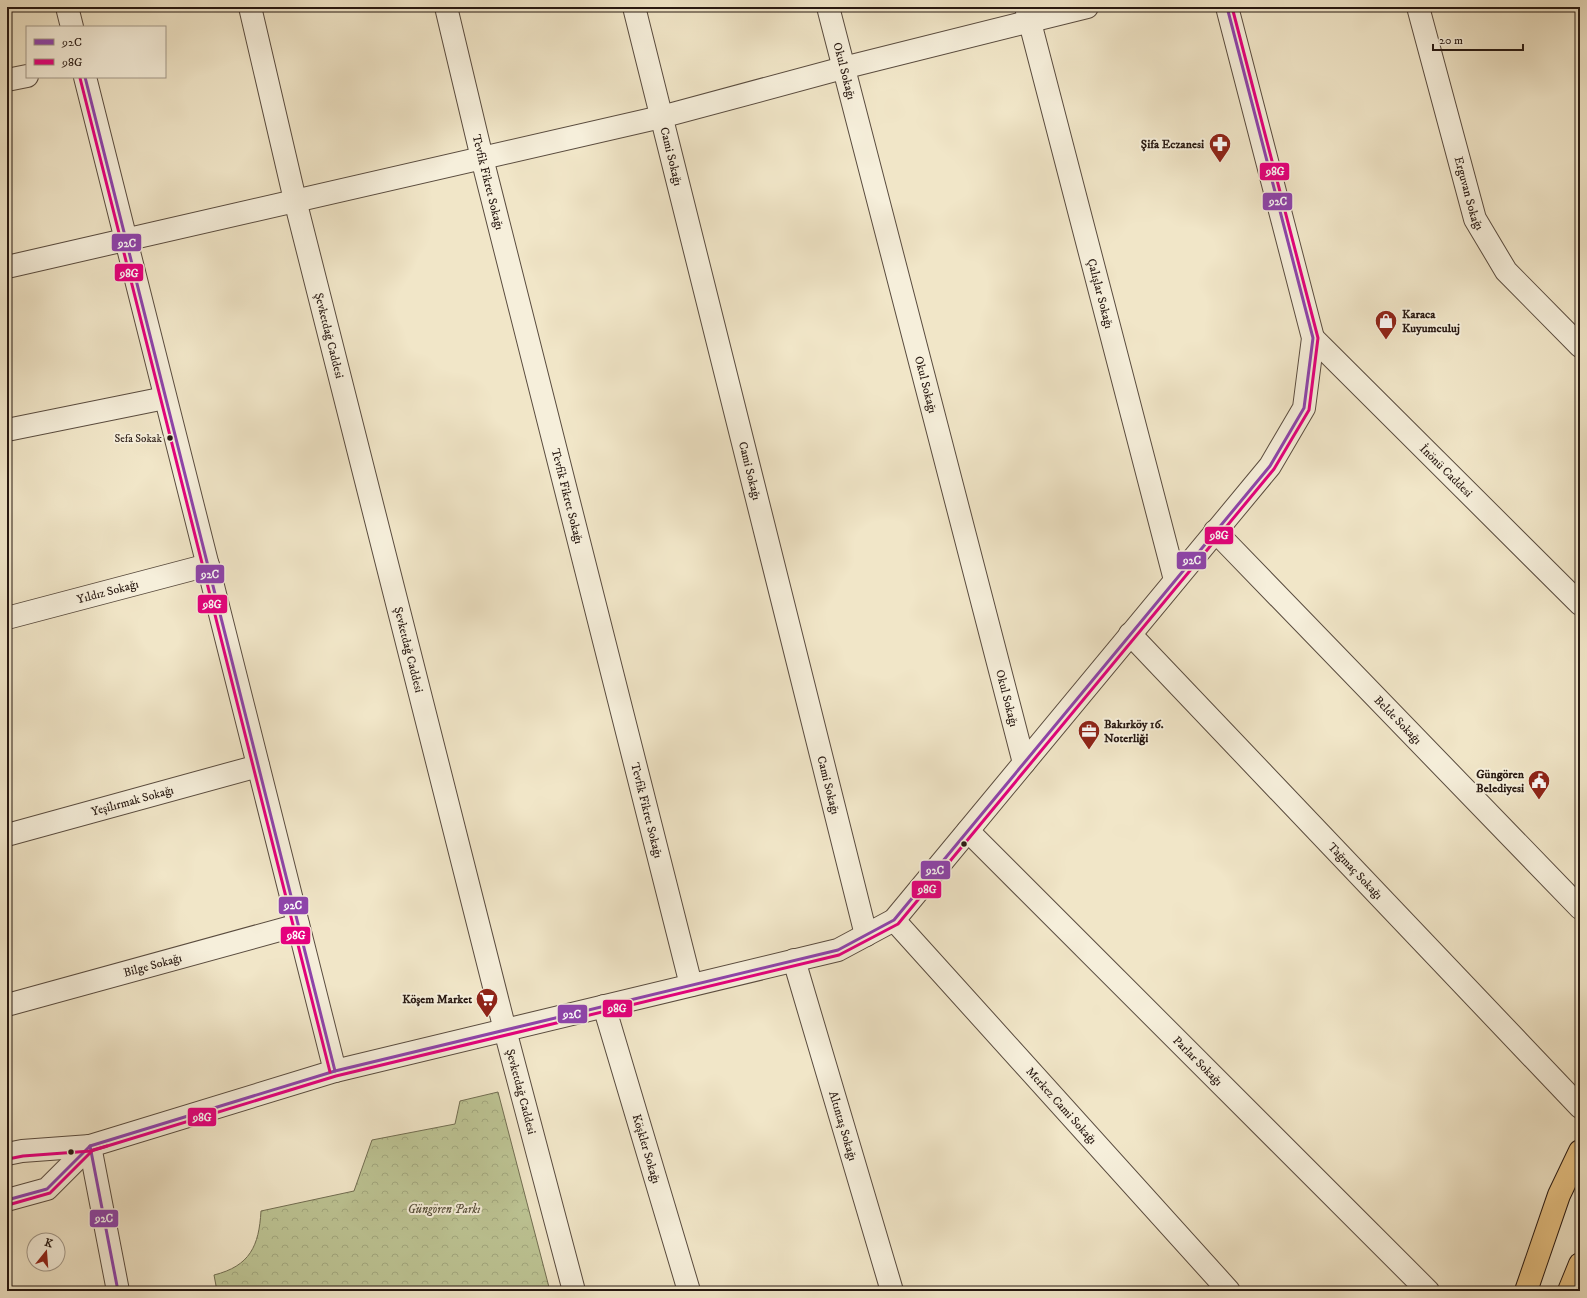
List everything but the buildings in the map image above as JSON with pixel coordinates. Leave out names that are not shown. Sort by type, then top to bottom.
[{"type":"main road","points":[[1526,1291],[1559,1195],[1580,1150]]},
{"type":"main road","points":[[1569,1291],[1580,1264]]},
{"type":"street","points":[[67,7],[72,26]]},
{"type":"street","name":"Şevketdağ Caddesi","points":[[250,7],[295,200],[505,1030],[574,1291]]},
{"type":"street","name":"Tevfik Fikret Sokağı","points":[[446,7],[482,158],[691,985]]},
{"type":"street","name":"Cami Sokağı","points":[[634,7],[866,935]]},
{"type":"street","name":"Okul Sokağı","points":[[828,7],[1024,763]]},
{"type":"street","points":[[7,267],[126,241],[295,200],[661,117],[843,68],[1027,14],[1087,7]]},
{"type":"street","points":[[7,1154],[22,1151],[90,1146],[335,1071],[838,950],[894,920],[1270,466],[1304,408],[1313,338],[1227,7]]},
{"type":"street","name":"Erguvan Sokağı","points":[[1418,7],[1475,220],[1506,271],[1580,346]]},
{"type":"street","name":"Çalışlar Sokağı","points":[[1027,14],[1175,580]]},
{"type":"street","points":[[7,80],[26,76]]},
{"type":"street","points":[[85,78],[335,1071]]},
{"type":"street","name":"İnönü Caddesi","points":[[1313,338],[1580,604]]},
{"type":"street","points":[[7,430],[166,398]]},
{"type":"street","name":"Belde Sokağı","points":[[1216,531],[1580,908]]},
{"type":"street","name":"Yıldız Sokağı","points":[[7,618],[208,565]]},
{"type":"street","name":"Tağmaç Sokağı","points":[[1130,634],[1580,1107]]},
{"type":"street","name":"Yeşilırmak Sokağı","points":[[7,835],[258,766]]},
{"type":"street","name":"Parlar Sokağı","points":[[968,831],[1428,1291]]},
{"type":"street","name":"Merkez Cami Sokağı","points":[[894,920],[1229,1291]]},
{"type":"street","name":"Bilge Sokağı","points":[[7,1005],[298,925]]},
{"type":"street","name":"Altıntaş Sokağı","points":[[794,960],[892,1291]]},
{"type":"street","name":"Köşkler Sokağı","points":[[604,1006],[689,1291]]},
{"type":"street","points":[[7,1200],[47,1189],[90,1146]]},
{"type":"street","points":[[90,1146],[118,1291]]},
{"type":"green space","name":"Güngören Parkı","points":[[498,1092],[550,1291],[217,1291],[214,1275],[236,1266],[244,1260],[255,1244],[261,1211],[354,1191],[372,1140],[455,1124],[460,1101]]},
{"type":"transit line","name":"92C","points":[[7,1200],[47,1189],[90,1146],[335,1071],[838,950],[894,920],[1270,466],[1304,408],[1313,338],[1227,7]]},
{"type":"transit line","name":"98G","points":[[8,1159],[23,1156],[91,1151],[336,1076],[839,955],[898,924],[1274,469],[1309,410],[1318,338],[1232,7]]},
{"type":"transit line","name":"98G","points":[[80,78],[330,1072]]},
{"type":"transit line","name":"92C","points":[[85,78],[335,1071]]},
{"type":"transit line","name":"92C","points":[[90,1146],[118,1291]]},
{"type":"transit line","name":"98G","points":[[8,1205],[50,1193],[93,1150],[107,1146]]},
{"type":"place","name":"Şifa Eczanesi","points":[[1220,164]]},
{"type":"place","name":"Karaca Kuyumculuj","points":[[1386,340]]},
{"type":"place","name":"Sefa Sokak","points":[[170,438]]},
{"type":"place","name":"Bakırköy 16. Noterliği","points":[[1089,750]]},
{"type":"place","name":"Güngören Belediyesi","points":[[1539,800]]},
{"type":"place","name":"Köşem Market","points":[[487,1018]]}]
